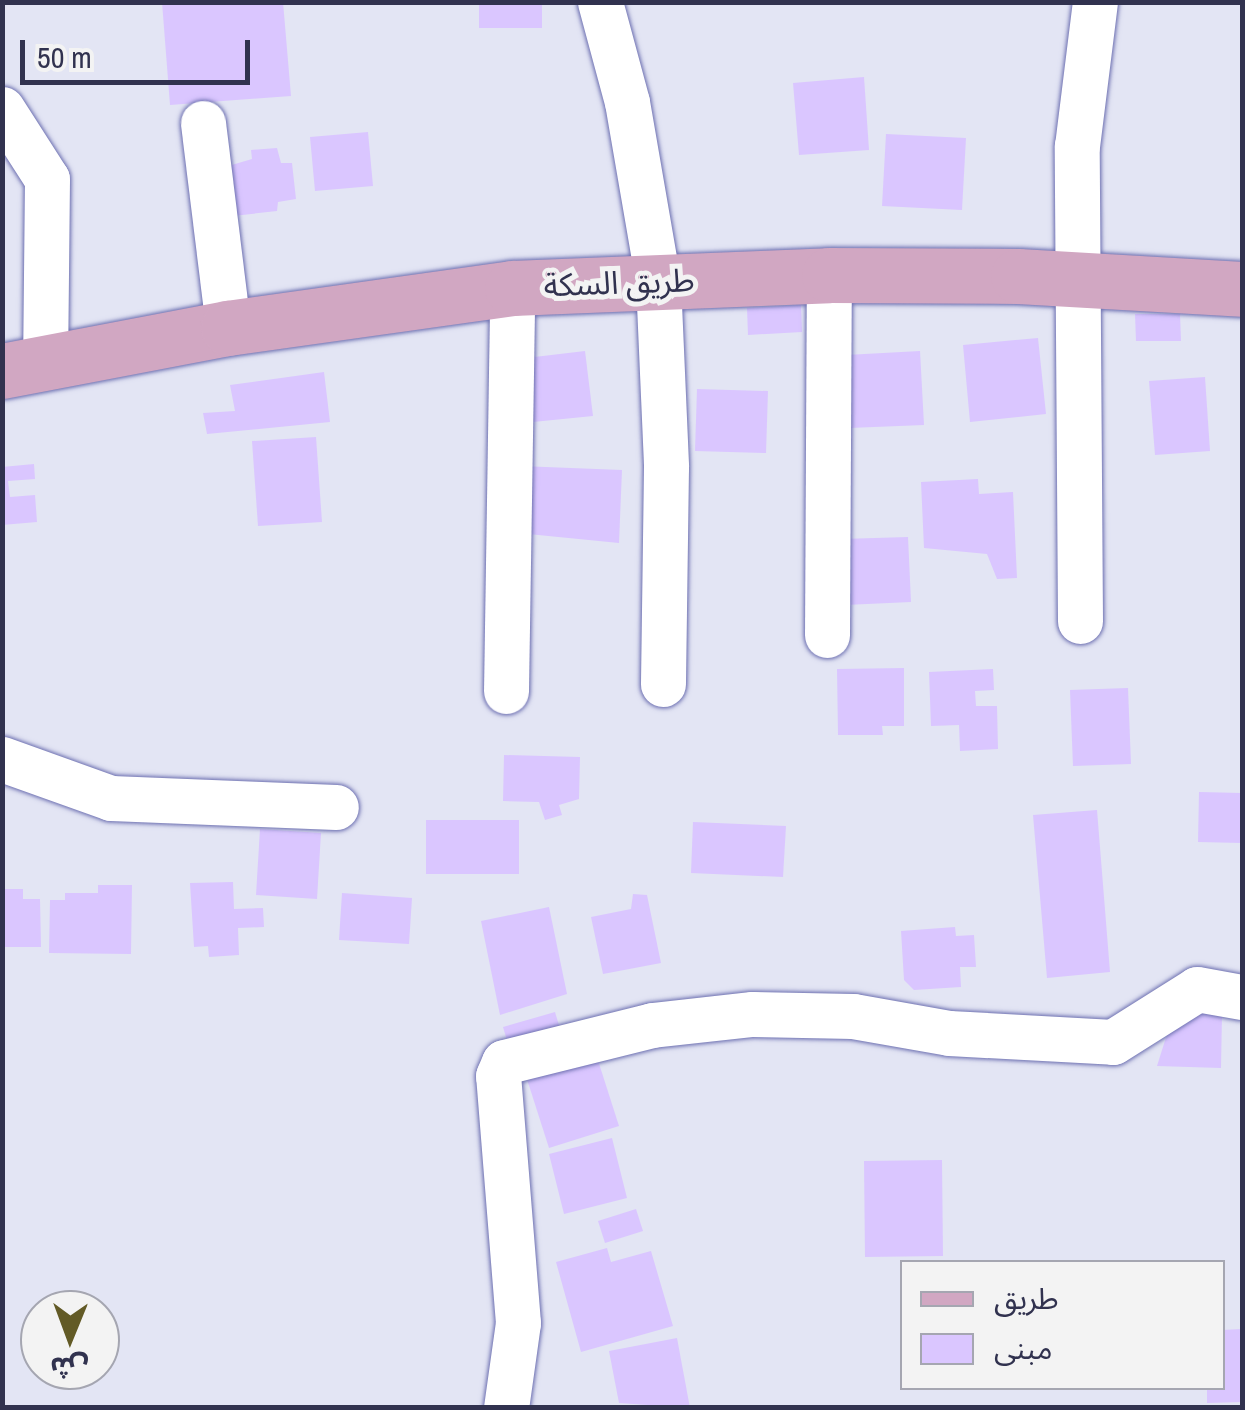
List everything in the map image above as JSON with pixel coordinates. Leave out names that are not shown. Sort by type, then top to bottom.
[{"type":"main road","name":"طريق السكة","points":[[24,367],[228,328],[512,288],[829,275],[1075,279],[1242,289]]},
{"type":"street","points":[[600,2],[627,102],[658,280],[666,468],[663,684]]},
{"type":"street","points":[[1080,621],[1077,146],[1095,2]]},
{"type":"street","points":[[2,109],[46,179],[24,367]]},
{"type":"street","points":[[203,123],[228,328]]},
{"type":"street","points":[[827,635],[829,275]]},
{"type":"street","points":[[506,691],[512,288]]},
{"type":"street","points":[[2,759],[111,798],[336,807]]},
{"type":"street","points":[[506,1408],[518,1324],[498,1076],[504,1062],[652,1025],[752,1014],[853,1016],[949,1033],[1113,1042],[1197,989],[1242,997]]},
{"type":"building","points":[[162,2],[283,2],[291,96],[170,105]]},
{"type":"building","points":[[479,2],[542,2],[542,28],[479,28]]},
{"type":"building","points":[[864,77],[869,150],[799,155],[793,83]]},
{"type":"building","points":[[368,132],[373,186],[315,191],[310,137]]},
{"type":"building","points":[[886,134],[966,138],[962,210],[882,206]]},
{"type":"building","points":[[277,148],[281,163],[292,163],[296,199],[278,202],[277,211],[233,216],[225,167],[252,159],[251,150]]},
{"type":"building","points":[[801,305],[802,332],[748,335],[747,308]]},
{"type":"building","points":[[1135,314],[1180,314],[1181,341],[1136,341]]},
{"type":"building","points":[[1038,338],[1046,414],[970,422],[963,345]]},
{"type":"building","points":[[585,351],[593,416],[533,422],[526,358]]},
{"type":"building","points":[[920,351],[924,425],[849,428],[846,355]]},
{"type":"building","points":[[324,372],[330,422],[207,434],[203,413],[235,411],[230,385]]},
{"type":"building","points":[[1205,377],[1210,451],[1155,455],[1149,381]]},
{"type":"building","points":[[697,389],[768,391],[766,453],[695,451]]},
{"type":"building","points":[[316,437],[322,522],[258,526],[252,441]]},
{"type":"building","points":[[34,464],[35,479],[8,481],[10,497],[35,495],[37,522],[2,525],[2,467]]},
{"type":"building","points":[[520,466],[622,470],[619,543],[518,533]]},
{"type":"building","points":[[978,479],[979,494],[1013,492],[1017,578],[997,579],[987,554],[924,548],[921,482]]},
{"type":"building","points":[[908,537],[911,602],[845,605],[841,539]]},
{"type":"building","points":[[904,668],[904,726],[882,726],[883,735],[838,735],[837,669]]},
{"type":"building","points":[[993,669],[994,690],[975,691],[976,706],[997,706],[998,749],[960,751],[959,725],[931,726],[929,672]]},
{"type":"building","points":[[1128,688],[1131,764],[1073,766],[1070,690]]},
{"type":"building","points":[[504,755],[580,757],[579,799],[559,805],[562,815],[545,820],[539,802],[503,801]]},
{"type":"building","points":[[1199,792],[1242,793],[1242,843],[1198,842]]},
{"type":"building","points":[[1097,810],[1110,972],[1047,978],[1033,815]]},
{"type":"building","points":[[426,820],[519,820],[519,874],[426,874]]},
{"type":"building","points":[[693,822],[786,826],[783,877],[691,873]]},
{"type":"building","points":[[260,829],[321,833],[317,899],[256,895]]},
{"type":"building","points":[[233,882],[234,909],[263,908],[264,927],[238,928],[239,955],[209,957],[208,946],[194,947],[190,883]]},
{"type":"building","points":[[98,885],[132,885],[131,954],[49,953],[50,900],[65,900],[65,893],[98,893]]},
{"type":"building","points":[[2,889],[23,889],[23,899],[40,899],[41,947],[2,947]]},
{"type":"building","points":[[342,893],[412,898],[409,944],[339,940]]},
{"type":"building","points":[[633,894],[647,895],[661,963],[603,974],[591,917],[631,909]]},
{"type":"building","points":[[549,907],[567,994],[500,1015],[481,921]]},
{"type":"building","points":[[955,927],[956,936],[974,935],[976,967],[960,967],[961,987],[914,990],[904,980],[901,931]]},
{"type":"building","points":[[555,1012],[561,1032],[509,1047],[503,1027]]},
{"type":"building","points":[[1174,1012],[1222,1014],[1221,1068],[1157,1066]]},
{"type":"building","points":[[595,1051],[619,1126],[549,1148],[525,1073]]},
{"type":"building","points":[[612,1138],[627,1198],[564,1214],[549,1154]]},
{"type":"building","points":[[942,1160],[943,1256],[865,1257],[864,1161]]},
{"type":"building","points":[[636,1209],[643,1231],[605,1243],[598,1221]]},
{"type":"building","points":[[607,1248],[611,1262],[651,1251],[673,1326],[581,1352],[556,1262]]},
{"type":"building","points":[[1242,1329],[1242,1402],[1207,1403],[1207,1390],[1225,1390],[1225,1330]]},
{"type":"building","points":[[677,1338],[690,1408],[619,1403],[609,1351]]}]
